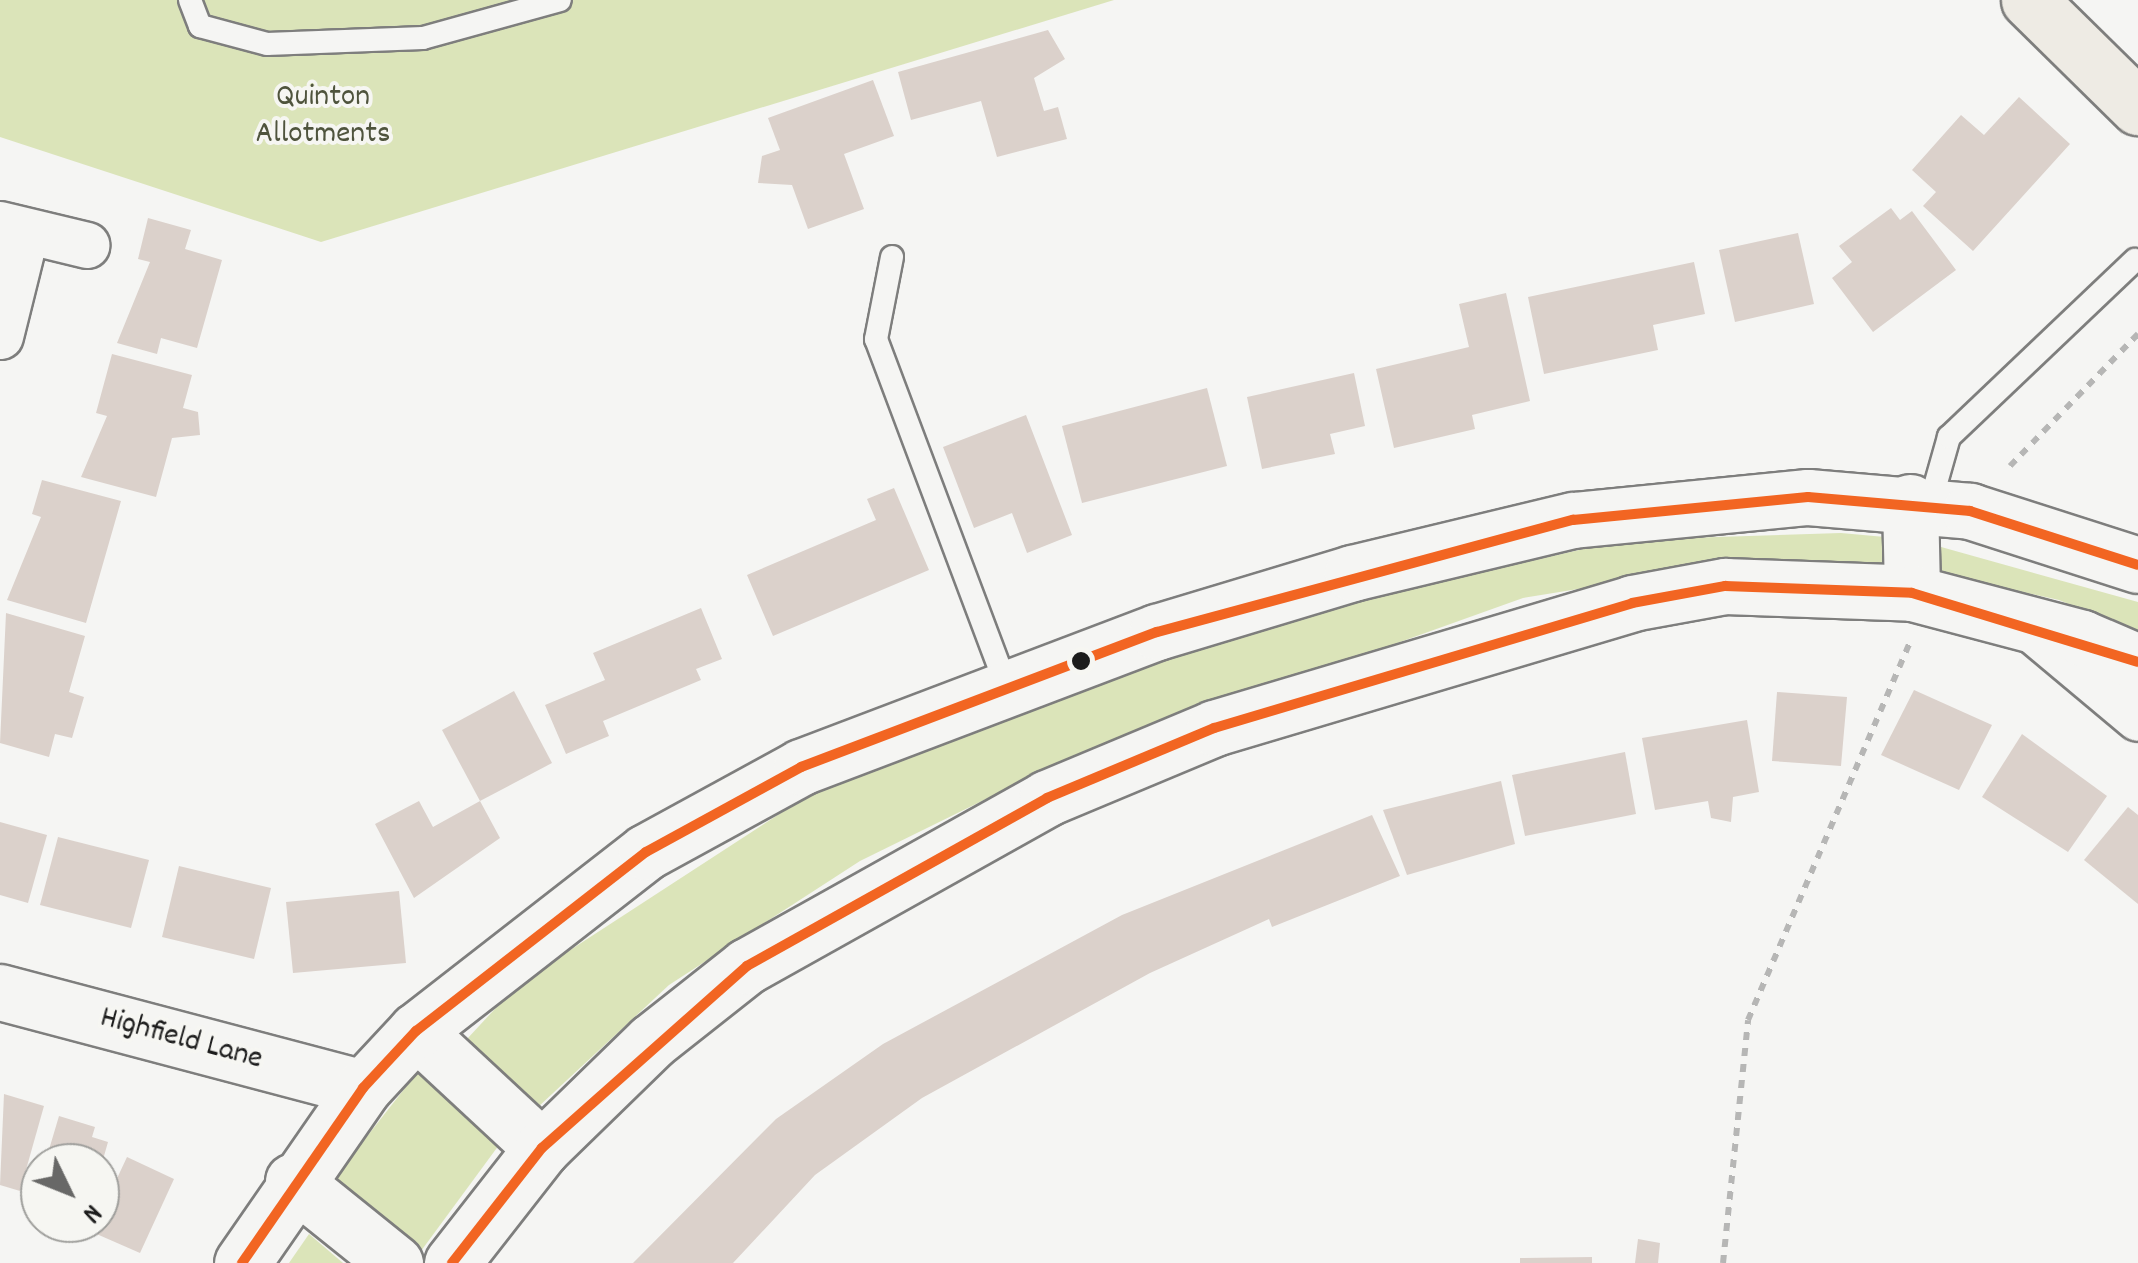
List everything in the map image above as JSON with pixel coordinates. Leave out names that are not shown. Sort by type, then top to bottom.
[{"type":"highway","points":[[2029,0],[2138,106]]},
{"type":"street","points":[[0,336],[13,228],[87,245]]},
{"type":"street","points":[[242,1263],[293,1182],[363,1088],[416,1031],[646,852],[802,767],[1008,690],[1352,572],[1573,520],[1808,498],[1920,503],[2138,565]]},
{"type":"street","points":[[1912,593],[1920,503]]},
{"type":"street","points":[[452,1263],[542,1148],[652,1042],[747,966],[1046,798],[1214,728],[1669,596],[1724,586],[1912,593],[2024,622],[2138,662]]},
{"type":"street","points":[[2024,622],[2138,718]]},
{"type":"street","name":"Highfield Lane","points":[[0,992],[363,1088]]},
{"type":"street","points":[[416,1031],[542,1148]]},
{"type":"street","points":[[293,1182],[396,1263]]},
{"type":"lane","points":[[190,0],[200,26],[267,44],[423,38],[560,0]]},
{"type":"lane","points":[[892,257],[876,339],[1008,690]]},
{"type":"lane","points":[[1920,503],[1949,437],[2135,260]]},
{"type":"path","points":[[2046,426],[2138,334]]},
{"type":"path","points":[[1723,1263],[1748,1020],[1908,650],[1912,593]]},
{"type":"green space","name":"Quinton Allotments","points":[[0,0],[1114,0],[321,242],[0,137]]},
{"type":"green space","points":[[1841,533],[1885,537],[1889,572],[1745,562],[1523,598],[1051,767],[860,861],[669,985],[537,1108],[467,1039],[518,984],[850,768],[1261,622],[1623,540]]},
{"type":"green space","points":[[1934,545],[2138,602],[2138,633],[2059,600],[1928,571]]},
{"type":"green space","points":[[420,1069],[499,1145],[421,1251],[335,1177]]},
{"type":"green space","points":[[309,1234],[343,1263],[289,1263]]},
{"type":"building","points":[[1048,30],[1065,59],[1034,78],[1044,111],[1058,107],[1067,139],[997,157],[981,101],[911,120],[898,72]]},
{"type":"building","points":[[873,80],[894,136],[844,154],[864,209],[808,229],[792,185],[758,183],[762,156],[780,150],[768,118]]},
{"type":"building","points":[[2019,97],[2070,144],[1973,251],[1923,206],[1936,192],[1912,170],[1961,115],[1984,135]]},
{"type":"building","points":[[1891,208],[1900,220],[1912,211],[1956,270],[1873,332],[1832,278],[1852,262],[1839,246]]},
{"type":"building","points":[[148,218],[191,230],[185,249],[222,260],[197,348],[161,338],[157,354],[117,343],[150,262],[138,259]]},
{"type":"building","points":[[1798,233],[1814,304],[1735,322],[1719,250]]},
{"type":"building","points":[[1694,262],[1705,314],[1653,325],[1658,350],[1544,374],[1528,297]]},
{"type":"building","points":[[1506,293],[1530,401],[1472,415],[1475,429],[1394,448],[1376,369],[1469,347],[1459,304]]},
{"type":"building","points":[[112,354],[192,375],[183,408],[198,412],[200,435],[172,438],[156,497],[81,477],[107,416],[96,413]]},
{"type":"building","points":[[1354,373],[1365,426],[1330,434],[1335,454],[1262,469],[1247,397]]},
{"type":"building","points":[[1207,388],[1227,466],[1082,503],[1062,426]]},
{"type":"building","points":[[1026,415],[1072,535],[1027,553],[1012,513],[974,528],[943,447]]},
{"type":"building","points":[[42,480],[121,501],[86,623],[7,600],[41,517],[32,514]]},
{"type":"building","points":[[894,488],[929,570],[773,636],[747,575],[876,520],[867,499]]},
{"type":"building","points":[[701,608],[722,659],[696,669],[701,680],[603,721],[609,736],[566,754],[545,705],[605,680],[593,653]]},
{"type":"building","points":[[6,613],[85,636],[69,692],[84,697],[72,738],[55,734],[49,757],[0,743]]},
{"type":"building","points":[[1914,690],[1992,725],[1959,790],[1881,755]]},
{"type":"building","points":[[514,691],[552,763],[480,801],[442,730]]},
{"type":"building","points":[[1777,692],[1847,697],[1841,766],[1772,761]]},
{"type":"building","points":[[1747,720],[1759,792],[1733,797],[1731,822],[1711,818],[1708,801],[1655,810],[1642,738]]},
{"type":"building","points":[[2022,734],[2107,796],[2068,852],[1982,797]]},
{"type":"building","points":[[1625,752],[1636,814],[1525,836],[1512,775]]},
{"type":"building","points":[[1501,781],[1515,844],[1407,875],[1383,810]]},
{"type":"building","points":[[419,801],[433,827],[480,801],[500,838],[414,898],[375,824]]},
{"type":"building","points":[[2128,807],[2138,815],[2138,904],[2084,860]]},
{"type":"building","points":[[1372,815],[1400,876],[1272,927],[1269,919],[1150,973],[922,1098],[815,1175],[733,1263],[633,1263],[776,1119],[883,1044],[1122,915]]},
{"type":"building","points":[[0,822],[47,835],[28,903],[0,895]]},
{"type":"building","points":[[58,837],[149,860],[131,928],[40,905]]},
{"type":"building","points":[[179,866],[271,888],[254,959],[162,937]]},
{"type":"building","points":[[399,891],[406,963],[293,973],[286,902]]},
{"type":"building","points":[[4,1094],[44,1106],[34,1143],[20,1143],[20,1191],[0,1185]]},
{"type":"building","points":[[59,1116],[95,1127],[92,1137],[108,1142],[108,1143],[51,1143]]},
{"type":"building","points":[[127,1157],[174,1179],[140,1253],[117,1243],[120,1172]]},
{"type":"building","points":[[1638,1239],[1660,1243],[1658,1263],[1635,1263]]},
{"type":"building","points":[[1592,1257],[1592,1263],[1520,1263],[1520,1258]]},
{"type":"transit line","points":[[242,1263],[363,1088],[416,1031],[646,852],[801,767],[1157,632],[1573,520],[1808,497],[1970,511],[2138,565]]},
{"type":"transit line","points":[[452,1263],[542,1148],[747,966],[1047,798],[1214,728],[1632,603],[1725,586],[1912,593],[2138,662]]}]
